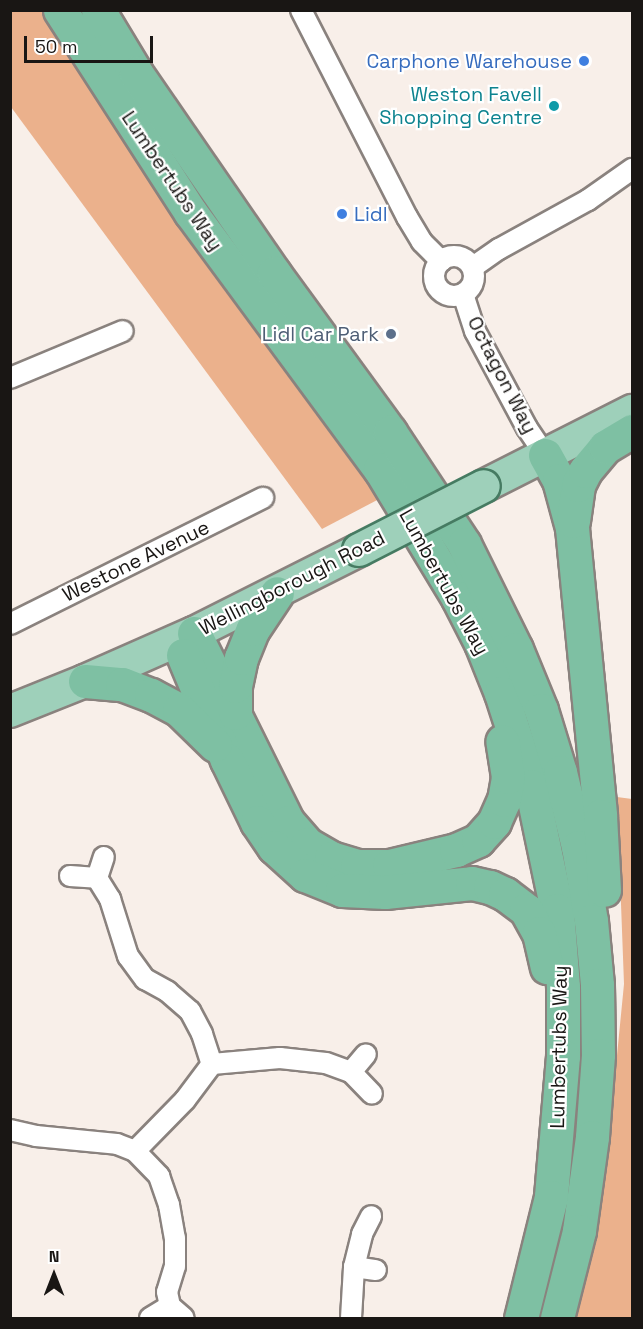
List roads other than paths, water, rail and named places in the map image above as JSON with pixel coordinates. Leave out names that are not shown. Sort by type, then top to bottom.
[{"type":"highway","name":"Lumbertubs Way","points":[[60,10],[191,213],[380,469],[458,598],[481,643],[501,693],[531,786],[557,910],[563,987],[563,1056],[551,1197],[521,1318]]},
{"type":"highway","name":"Lumbertubs Way","points":[[99,10],[136,73],[268,264],[396,441],[464,544],[493,598],[541,710],[560,772],[578,847],[591,921],[597,985],[598,1054],[592,1137],[579,1231],[557,1318]]},
{"type":"highway","points":[[572,528],[578,485],[585,471],[605,447],[633,431]]},
{"type":"highway","points":[[545,454],[559,480],[572,528],[600,816],[606,955],[598,1054]]},
{"type":"highway","points":[[235,713],[235,686],[241,658],[253,629],[276,593]]},
{"type":"highway","points":[[185,636],[235,713],[288,822],[307,843],[331,858],[357,866],[389,866],[444,854],[478,840],[494,822],[504,800],[508,777],[505,752],[458,598]]},
{"type":"highway","points":[[185,636],[227,760],[256,822],[273,847],[305,875],[342,890],[385,892],[472,883],[505,894],[526,910],[539,933],[548,973],[549,1019],[563,1056]]},
{"type":"highway","points":[[86,681],[122,684],[179,710],[203,731],[227,760]]},
{"type":"main road","name":"Wellingborough Road","points":[[10,711],[86,681],[276,593],[633,411]]},
{"type":"street","points":[[301,10],[407,217],[422,242],[441,261]]},
{"type":"street","points":[[472,267],[499,249],[588,200],[633,169]]},
{"type":"street","points":[[456,256],[463,258],[472,267],[474,279],[463,294],[449,294],[436,285],[435,272],[441,261],[456,256]]},
{"type":"street","name":"Octagon Way","points":[[463,294],[475,331],[527,428],[545,454]]},
{"type":"street","points":[[10,378],[123,331]]},
{"type":"street","name":"Westone Avenue","points":[[10,624],[262,498]]},
{"type":"street","points":[[97,878],[104,857]]},
{"type":"street","points":[[70,876],[97,878]]},
{"type":"street","points":[[97,878],[110,899],[128,957],[145,979],[168,992],[190,1011],[202,1034],[212,1064]]},
{"type":"street","points":[[351,1072],[366,1054]]},
{"type":"street","points":[[135,1151],[185,1100],[212,1064],[280,1058],[326,1063],[351,1072],[372,1094]]},
{"type":"street","points":[[10,1130],[36,1136],[117,1144],[135,1151],[159,1176],[169,1205],[175,1238],[175,1266],[167,1292],[177,1312],[150,1318]]},
{"type":"street","points":[[351,1318],[354,1267],[362,1234],[371,1216]]},
{"type":"street","points":[[354,1267],[376,1270]]},
{"type":"place","name":"Carphone Warehouse","points":[[584,61]]},
{"type":"place","name":"Weston Favell Shopping Centre","points":[[554,106]]},
{"type":"place","name":"Lidl","points":[[342,214]]},
{"type":"place","name":"Lidl Car Park","points":[[391,334]]}]
